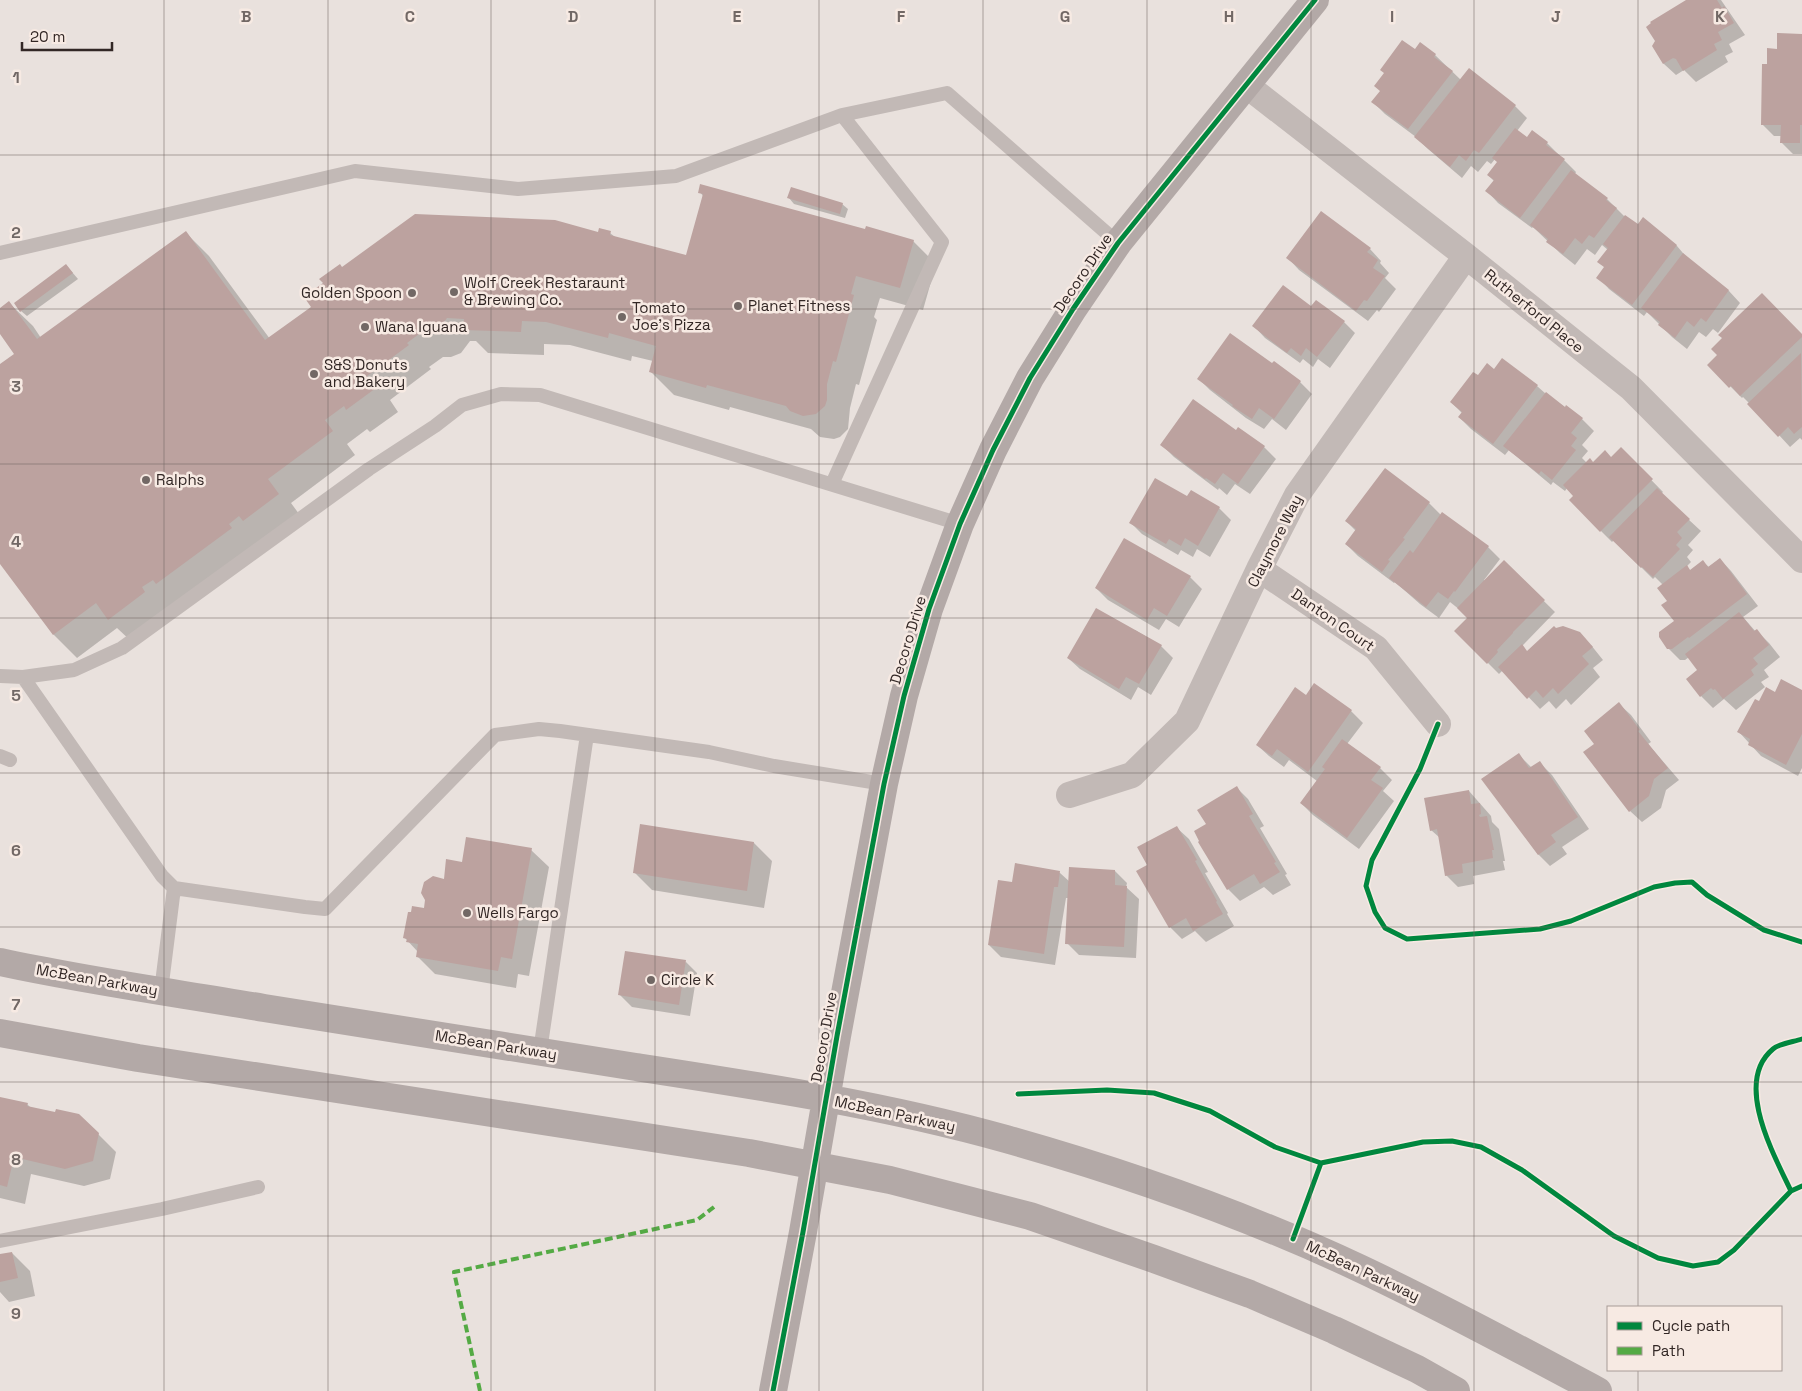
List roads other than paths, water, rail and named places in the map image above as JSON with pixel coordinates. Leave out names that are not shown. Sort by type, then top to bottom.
[{"type":"main road","name":"Decoro Drive","points":[[773,1391],[884,784],[904,696],[924,626],[960,524],[993,450],[1030,378],[1072,309],[1118,243],[1316,0]]},
{"type":"main road","name":"McBean Parkway","points":[[0,962],[161,991],[762,1086],[904,1114],[1004,1138],[1094,1165],[1183,1195],[1271,1229],[1357,1267],[1442,1308],[1598,1391]]},
{"type":"main road","points":[[0,1033],[138,1058],[749,1153],[890,1180],[1030,1216],[1250,1294],[1334,1330],[1417,1369],[1456,1391]]},
{"type":"street","name":"Rutherford Place","points":[[1246,85],[1466,256],[1631,388],[1802,560]]},
{"type":"street","name":"Claymore Way","points":[[1069,795],[1132,774],[1188,721],[1259,569],[1297,495],[1466,256]]},
{"type":"street","name":"Danton Court","points":[[1259,569],[1376,648],[1438,724]]},
{"type":"lane","points":[[0,253],[355,171],[518,189],[676,176],[842,115],[947,93],[1118,243]]},
{"type":"lane","points":[[832,484],[942,242],[842,115]]},
{"type":"lane","points":[[0,676],[23,677],[74,670],[122,648],[361,475],[435,426],[462,405],[501,394],[540,395],[960,524]]},
{"type":"lane","points":[[23,677],[162,876],[174,888],[325,909],[495,735],[539,728],[709,752],[774,766],[884,784]]},
{"type":"lane","points":[[540,1051],[587,735]]},
{"type":"lane","points":[[161,991],[174,888]]},
{"type":"lane","points":[[0,1241],[162,1209],[258,1187]]},
{"type":"place","name":"Wolf Creek Restaraunt & Brewing Co.","points":[[454,292]]},
{"type":"place","name":"Golden Spoon","points":[[412,293]]},
{"type":"place","name":"Planet Fitness","points":[[738,306]]},
{"type":"place","name":"Tomato Joe's Pizza","points":[[622,317]]},
{"type":"place","name":"Wana Iguana","points":[[365,327]]},
{"type":"place","name":"S&S Donuts and Bakery","points":[[314,374]]},
{"type":"place","name":"Ralphs","points":[[146,480]]},
{"type":"place","name":"Wells Fargo","points":[[467,913]]},
{"type":"place","name":"Circle K","points":[[651,980]]}]
